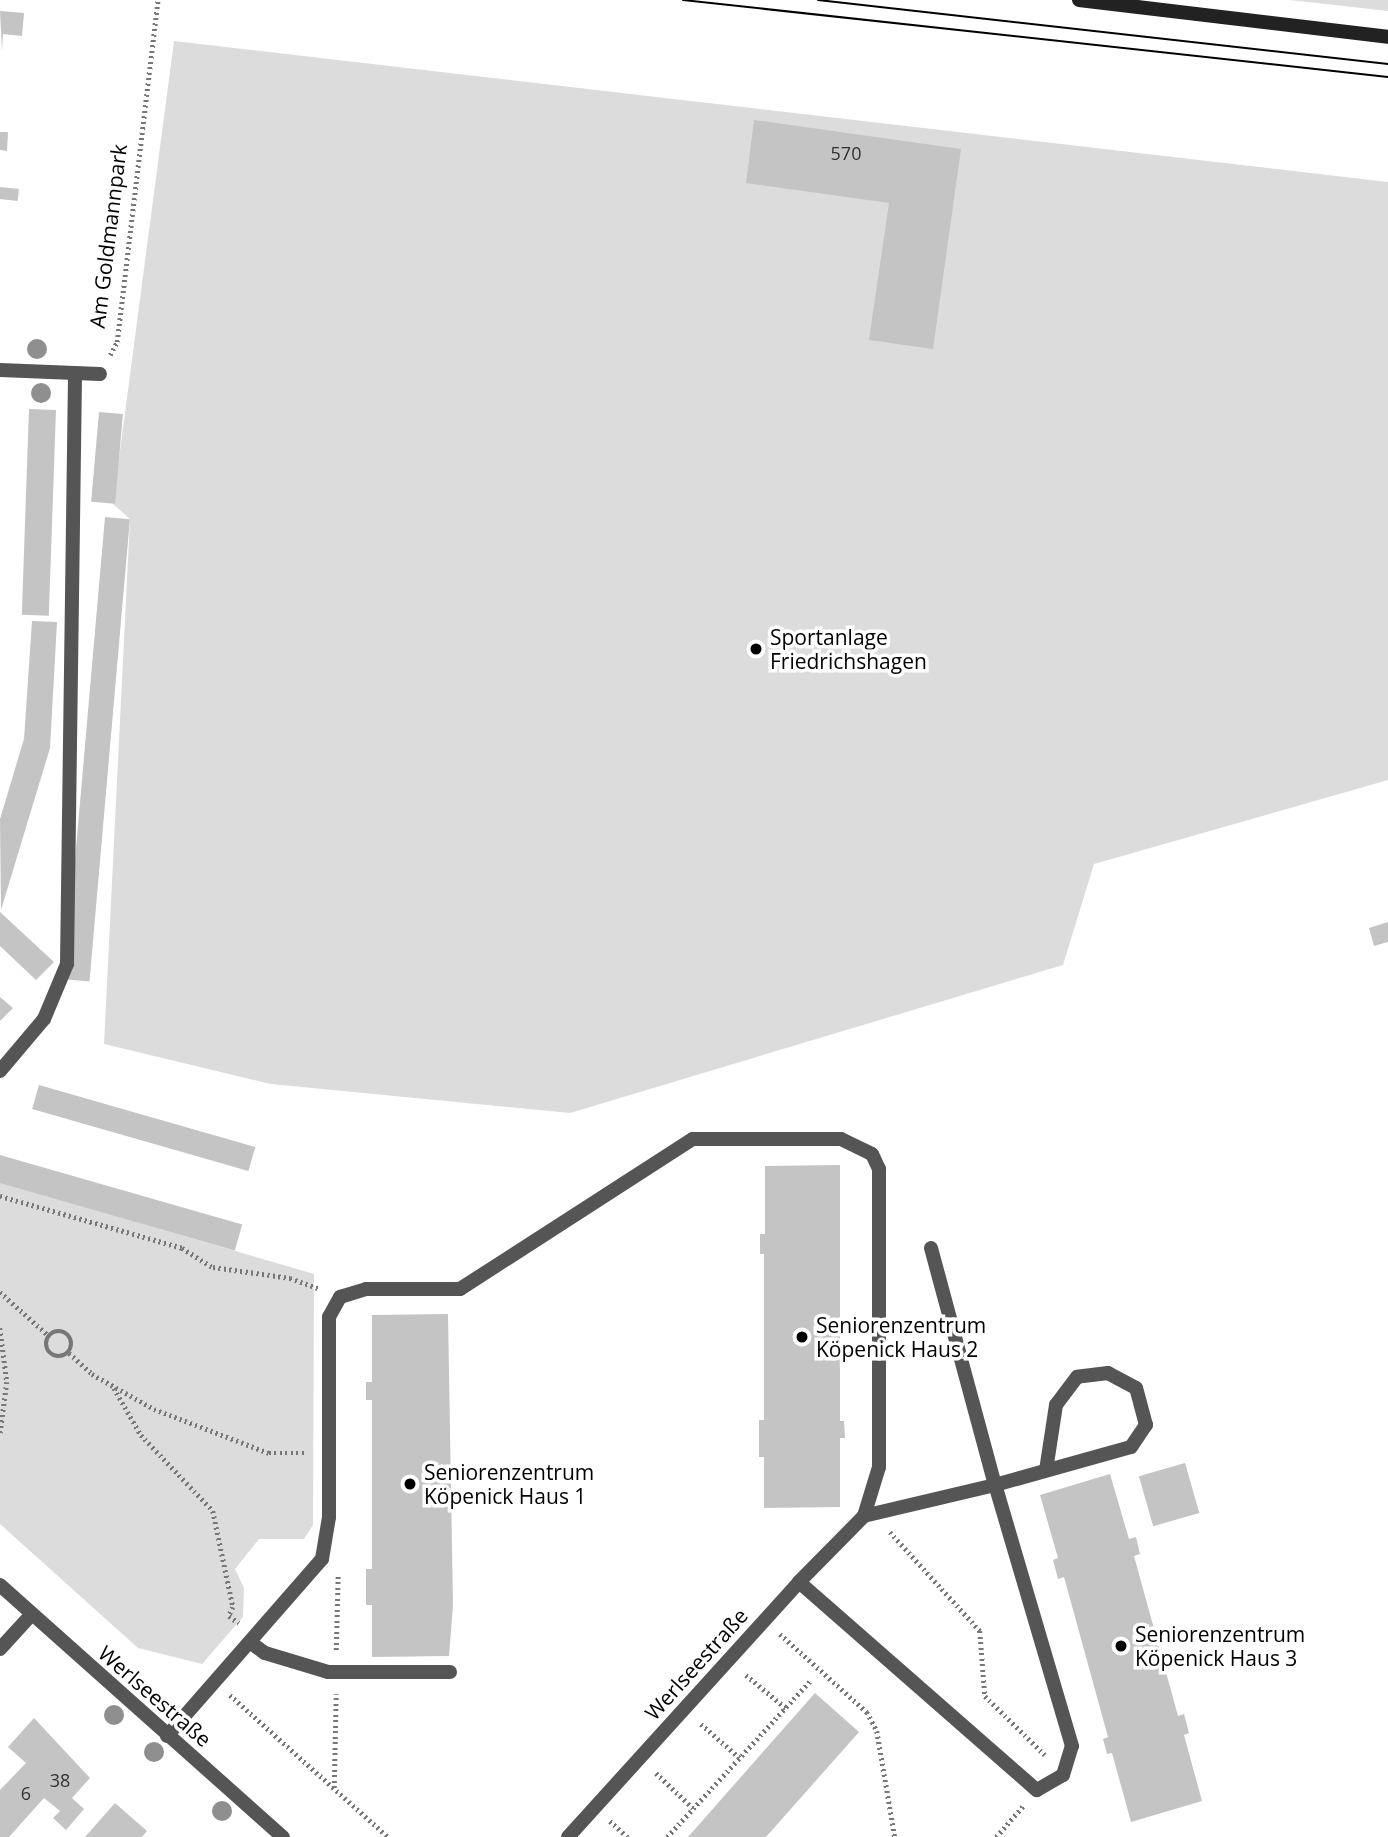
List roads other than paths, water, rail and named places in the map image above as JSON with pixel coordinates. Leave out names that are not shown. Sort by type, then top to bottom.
[{"type":"main road","points":[[1079,0],[1388,37]]},
{"type":"street","points":[[0,369],[100,374]]},
{"type":"street","points":[[0,1071],[44,1018],[68,964],[75,374]]},
{"type":"street","points":[[167,1736],[322,1559],[327,1542],[329,1317],[340,1297],[366,1289],[460,1289],[693,1139],[858,1142],[872,1154],[879,1169],[880,1467],[864,1516],[995,1485],[1130,1447],[1146,1425],[1136,1388],[1108,1373],[1077,1377],[1056,1405],[1046,1470]]},
{"type":"street","points":[[799,1582],[1037,1790],[1064,1772],[1072,1746],[995,1485],[931,1248]]},
{"type":"street","name":"Werlseestraße","points":[[568,1837],[799,1582],[864,1516]]},
{"type":"street","name":"Werlseestraße","points":[[0,1585],[283,1837]]},
{"type":"street","points":[[0,1649],[31,1615]]},
{"type":"street","points":[[253,1640],[265,1653],[327,1672],[450,1672]]},
{"type":"tram line","points":[[683,0],[1388,77]]},
{"type":"tram line","points":[[818,0],[1388,64]]},
{"type":"place","name":"Sportanlage Friedrichshagen","points":[[756,649]]},
{"type":"place","name":"Seniorenzentrum Köpenick Haus 2","points":[[802,1337]]},
{"type":"place","name":"Seniorenzentrum Köpenick Haus 1","points":[[410,1484]]},
{"type":"place","name":"Seniorenzentrum Köpenick Haus 3","points":[[1121,1646]]}]
